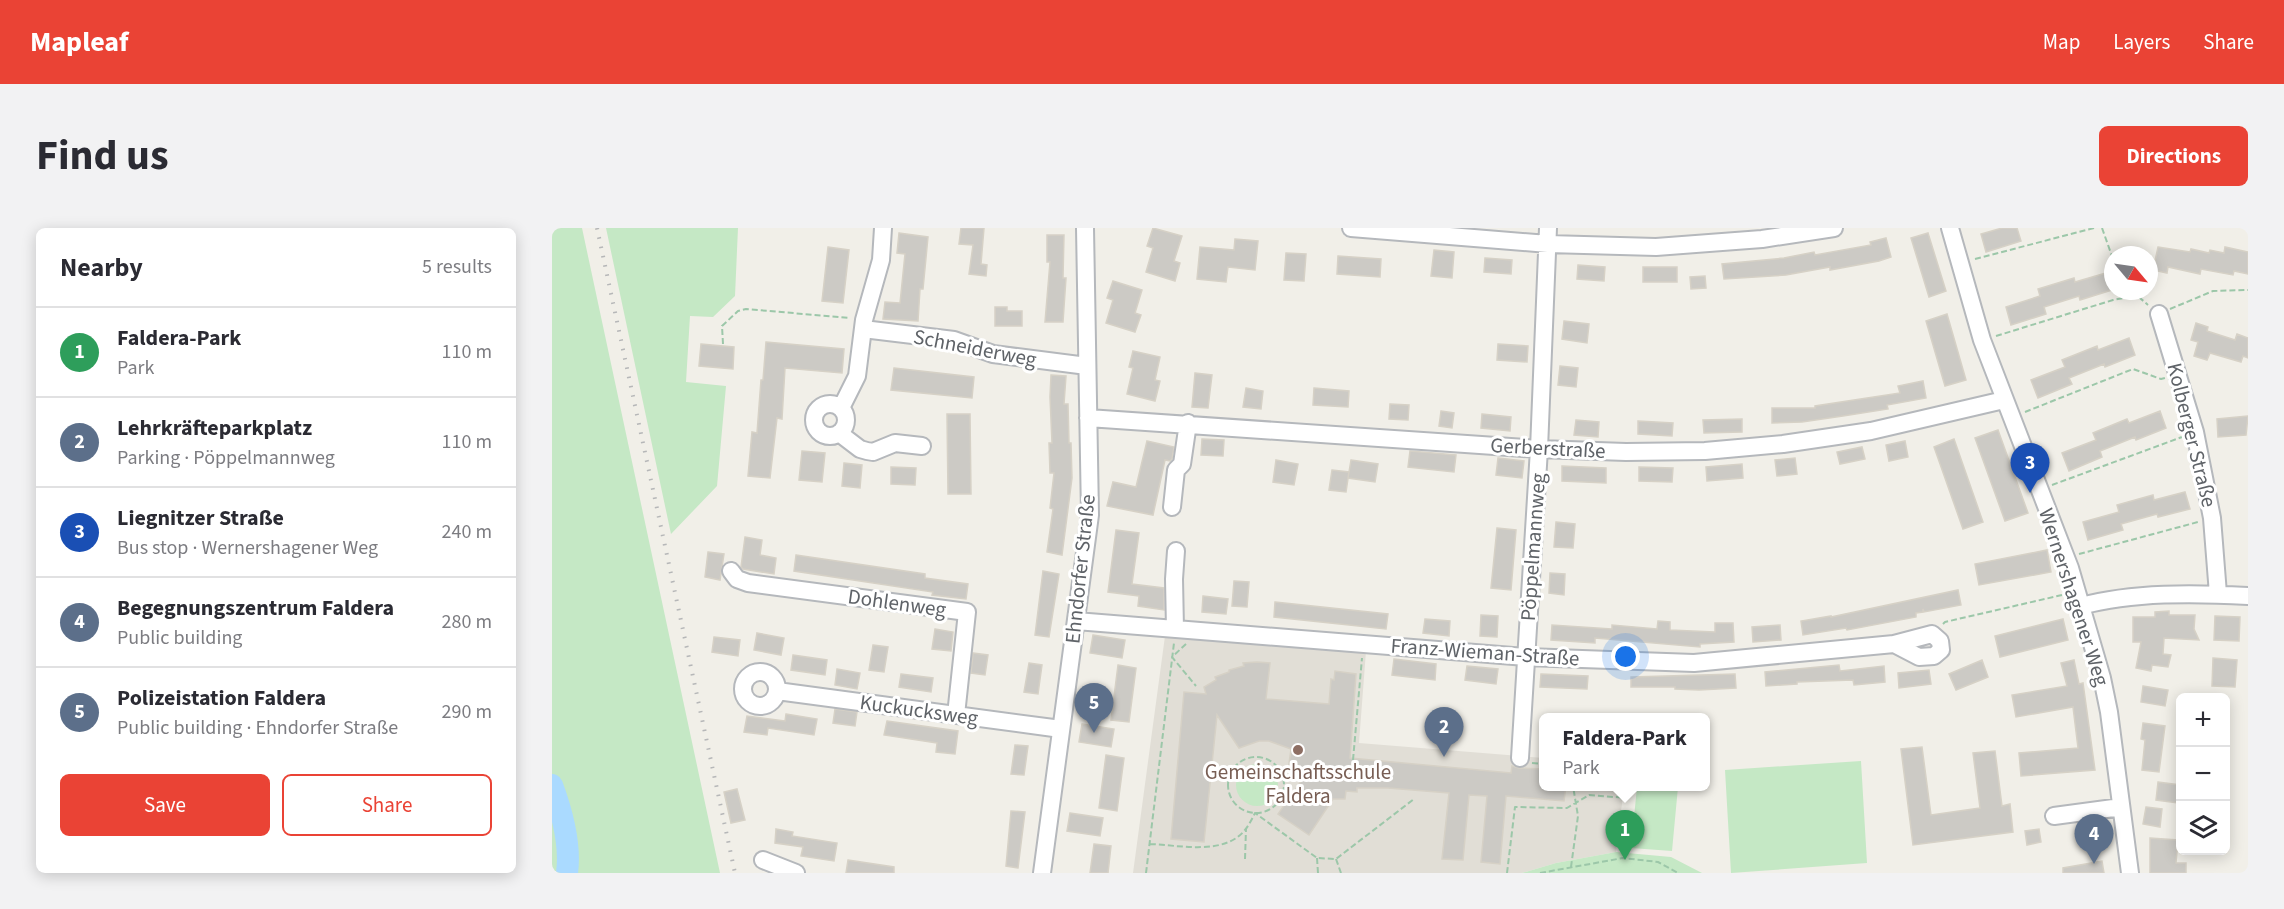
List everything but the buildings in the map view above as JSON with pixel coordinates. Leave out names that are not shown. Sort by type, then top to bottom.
[{"type":"street","points":[[841,408],[857,376],[863,325],[881,260],[883,228]]},
{"type":"street","name":"Ehndorfer Straße","points":[[1042,873],[1090,515],[1084,228]]},
{"type":"street","points":[[1351,228],[1548,236],[1656,247],[1762,239],[1834,228]]},
{"type":"street","name":"Wernershagener Weg","points":[[1950,228],[1982,340],[2066,558],[2102,678],[2109,712],[2130,873]]},
{"type":"street","name":"Pöppelmannweg","points":[[1520,758],[1539,448],[1548,236]]},
{"type":"street","name":"Kolberger Straße","points":[[2159,314],[2195,432],[2212,518],[2218,594]]},
{"type":"street","name":"Schneiderweg","points":[[863,325],[954,340],[993,354],[1087,366]]},
{"type":"street","name":"Gerberstraße","points":[[1088,418],[1539,448],[1626,452],[1705,451],[1783,444],[1871,431],[2004,400]]},
{"type":"street","points":[[825,405],[836,405],[841,408],[846,418],[839,433],[829,436],[823,434],[814,420],[817,410],[825,405]]},
{"type":"street","points":[[1172,507],[1176,470],[1182,464],[1188,423]]},
{"type":"street","points":[[839,433],[860,449],[873,452],[895,443],[922,446]]},
{"type":"street","points":[[1175,629],[1176,551]]},
{"type":"street","name":"Dohlenweg","points":[[731,571],[737,579],[748,583],[967,612],[956,715]]},
{"type":"street","points":[[2079,598],[2218,594],[2248,596]]},
{"type":"street","name":"Franz-Wieman-Straße","points":[[1076,621],[1526,657],[1694,663],[1894,644],[1919,657],[1934,657],[1941,650],[1940,641],[1932,634]]},
{"type":"street","name":"Kuckucksweg","points":[[777,691],[1061,729]]},
{"type":"street","points":[[2054,816],[2121,807]]},
{"type":"street","points":[[763,860],[796,873]]},
{"type":"path","points":[[1959,263],[2094,228]]},
{"type":"path","points":[[2102,228],[2108,246]]},
{"type":"path","points":[[2140,300],[2159,314],[2213,291],[2248,290]]},
{"type":"path","points":[[1982,340],[2113,300]]},
{"type":"path","points":[[723,344],[722,326],[738,311],[746,309],[863,325]]},
{"type":"path","points":[[2011,417],[2133,369],[2161,379],[2178,375]]},
{"type":"path","points":[[2039,489],[2195,432]]},
{"type":"path","points":[[2066,558],[2212,518]]},
{"type":"path","points":[[1932,634],[1945,622],[2079,598]]},
{"type":"path","points":[[1146,873],[1175,629]]},
{"type":"path","points":[[1172,657],[1200,631]]},
{"type":"path","points":[[1353,760],[1363,644]]},
{"type":"path","points":[[1172,657],[1196,686]]},
{"type":"path","points":[[1255,813],[1264,812],[1279,802],[1285,785],[1280,768],[1273,762],[1257,756],[1238,763],[1228,780],[1228,789],[1232,798],[1238,806],[1255,813],[1317,858],[1336,859],[1414,799]]},
{"type":"path","points":[[1571,867],[1578,816],[1573,791]]},
{"type":"path","points":[[1508,873],[1515,807],[1567,808],[1589,795],[1628,798]]},
{"type":"path","points":[[1150,844],[1215,847],[1233,839],[1246,829],[1255,813]]},
{"type":"path","points":[[1245,859],[1246,829]]},
{"type":"path","points":[[1317,858],[1318,873]]},
{"type":"path","points":[[1540,873],[1623,858],[1658,862],[1677,873]]},
{"type":"path","points":[[1336,859],[1341,873]]},
{"type":"shaded area","name":"Gemeinschaftsschule Faldera","points":[[1165,636],[1366,651],[1359,743],[1539,758],[1539,791],[1624,791],[1616,852],[1556,863],[1522,873],[1133,873]]},
{"type":"green space","points":[[552,228],[582,228],[720,873],[552,873]]},
{"type":"green space","points":[[606,228],[738,228],[735,296],[713,317],[690,316],[686,382],[726,386],[717,486],[671,534]]},
{"type":"green space","points":[[1861,761],[1867,863],[1731,873],[1725,770]]},
{"type":"green space","points":[[1257,764],[1265,765],[1272,770],[1277,777],[1277,793],[1272,800],[1265,805],[1257,806],[1249,805],[1242,800],[1237,793],[1236,785],[1237,777],[1242,770],[1249,765]]},
{"type":"green space","points":[[1637,791],[1678,791],[1672,851],[1631,848]]},
{"type":"green space","points":[[1616,852],[1671,857],[1702,873],[1522,873],[1556,863]]},
{"type":"waterway","points":[[552,785],[565,828],[568,851],[567,873]]},
{"type":"railway","points":[[597,228],[735,873]]},
{"type":"place","name":"Liegnitzer Straße","points":[[2030,493]]},
{"type":"place","name":"Polizeistation Faldera","points":[[1094,733]]},
{"type":"place","name":"Gemeinschaftsschule Faldera","points":[[1298,750]]},
{"type":"place","name":"Lehrkräfteparkplatz","points":[[1444,757]]},
{"type":"place","name":"Faldera-Park","points":[[1625,860]]},
{"type":"place","name":"Begegnungszentrum Faldera","points":[[2094,864]]}]
